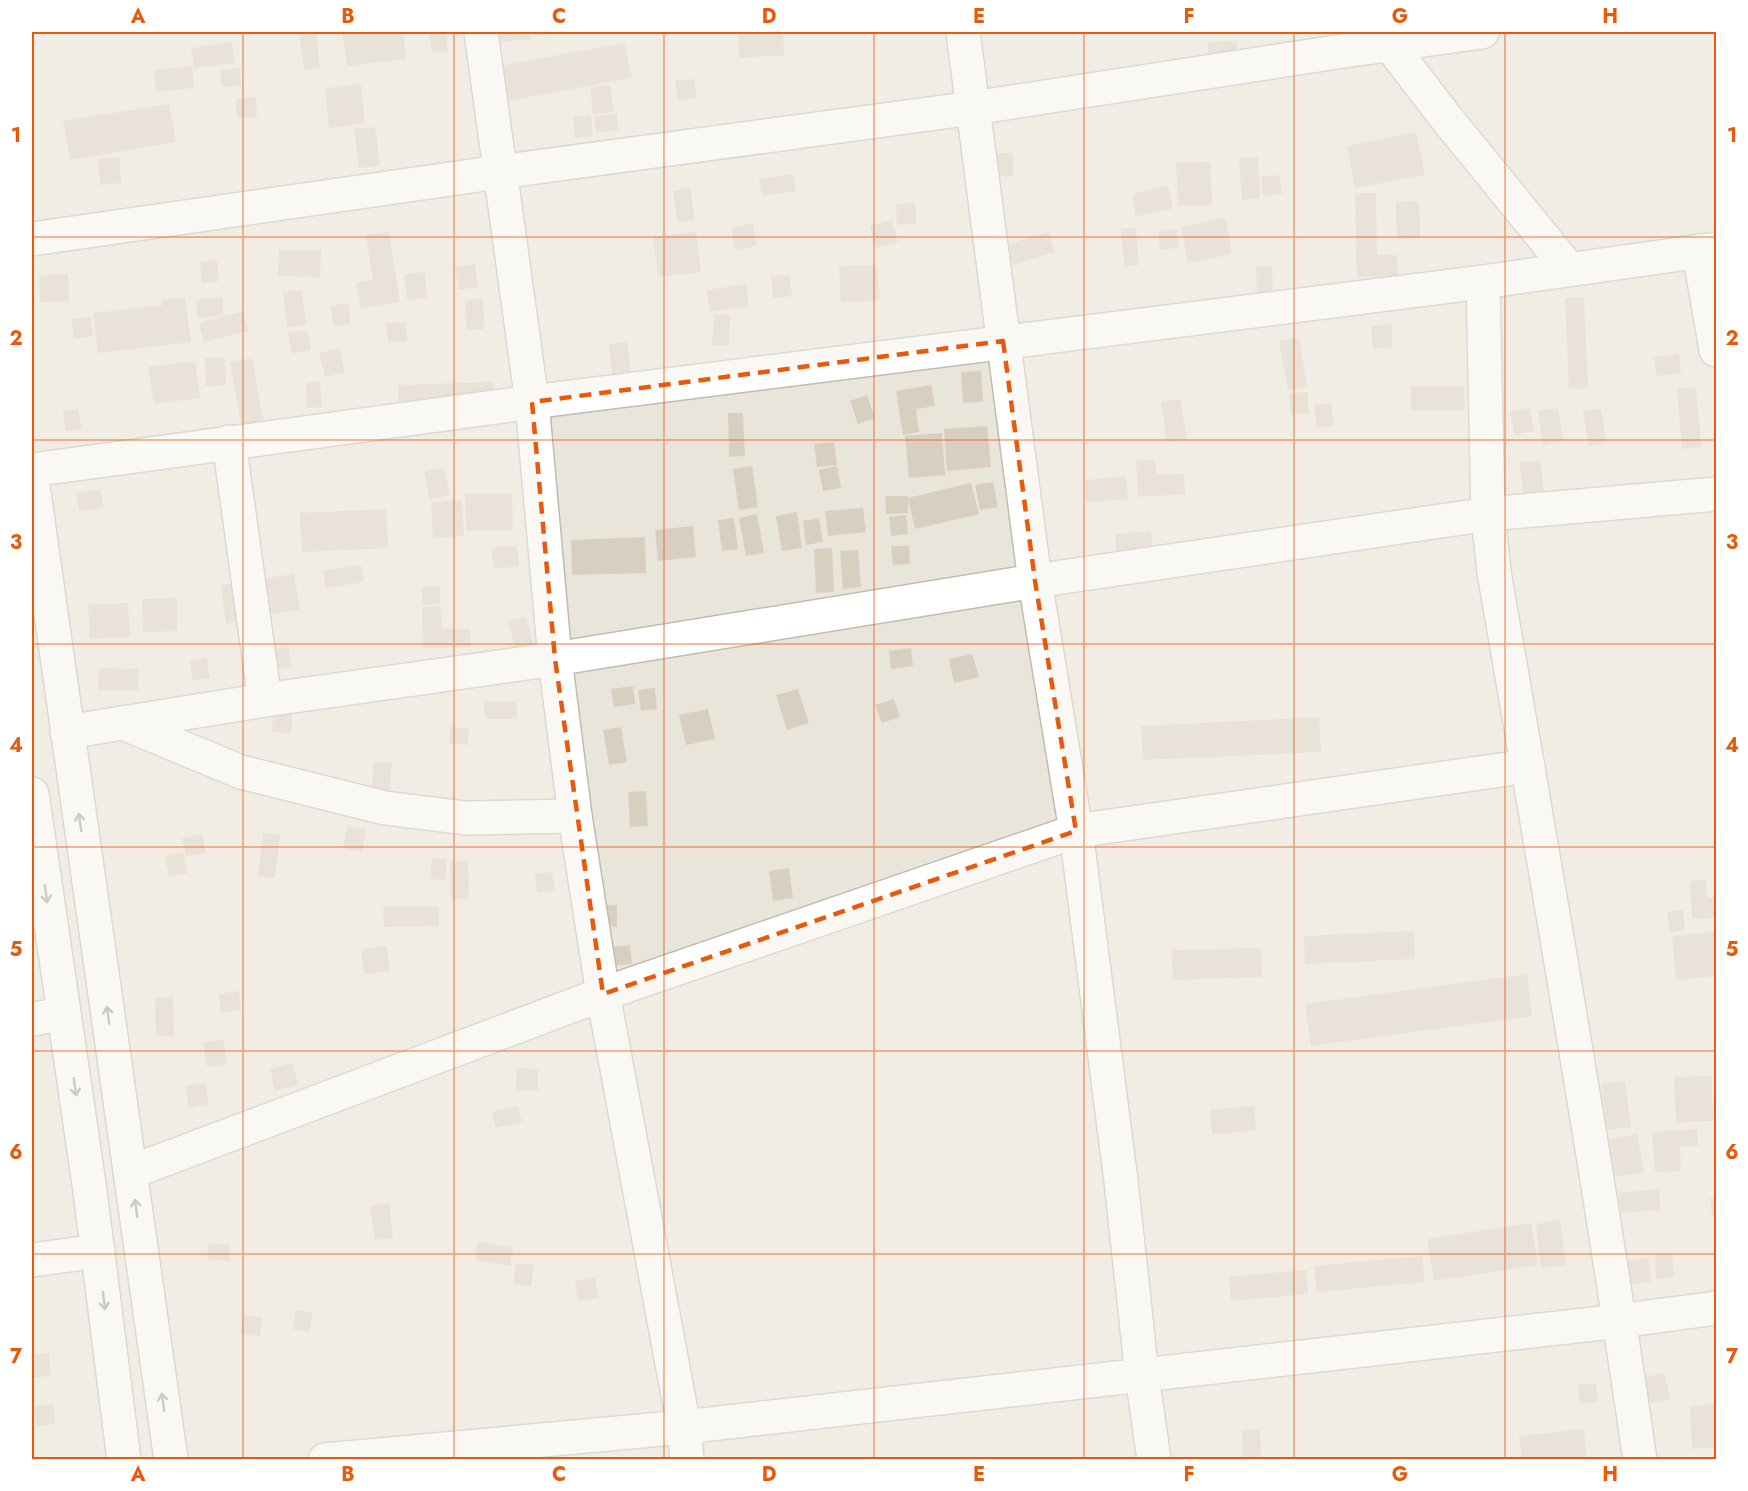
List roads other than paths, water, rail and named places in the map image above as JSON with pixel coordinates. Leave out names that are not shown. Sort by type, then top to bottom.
[{"type":"street","points":[[481,32],[532,402],[555,659],[575,816],[603,994],[684,1427],[687,1460]]},
{"type":"street","points":[[963,32],[1035,581],[1076,831],[1154,1460]]},
{"type":"street","points":[[32,239],[499,172],[973,108],[1385,38],[1482,32]]},
{"type":"street","points":[[1385,38],[1569,269]]},
{"type":"street","points":[[32,470],[532,402],[1483,282],[1708,250],[1716,350]]},
{"type":"street","points":[[1483,282],[1488,514],[1494,572],[1620,1321],[1640,1460]]},
{"type":"street","points":[[229,442],[265,700]]},
{"type":"street","points":[[32,479],[171,1460]]},
{"type":"street","points":[[67,732],[265,700],[555,659],[1035,581],[1488,514],[1716,494]]},
{"type":"street","points":[[123,723],[241,772],[385,808],[465,818],[575,816]]},
{"type":"street","points":[[131,1172],[603,994],[1076,831],[1528,766]]},
{"type":"street","points":[[32,794],[98,1251],[124,1460]]},
{"type":"street","points":[[32,1019],[64,1014]]},
{"type":"street","points":[[32,1260],[98,1251]]},
{"type":"street","points":[[326,1460],[684,1427],[1620,1321],[1716,1308]]}]
